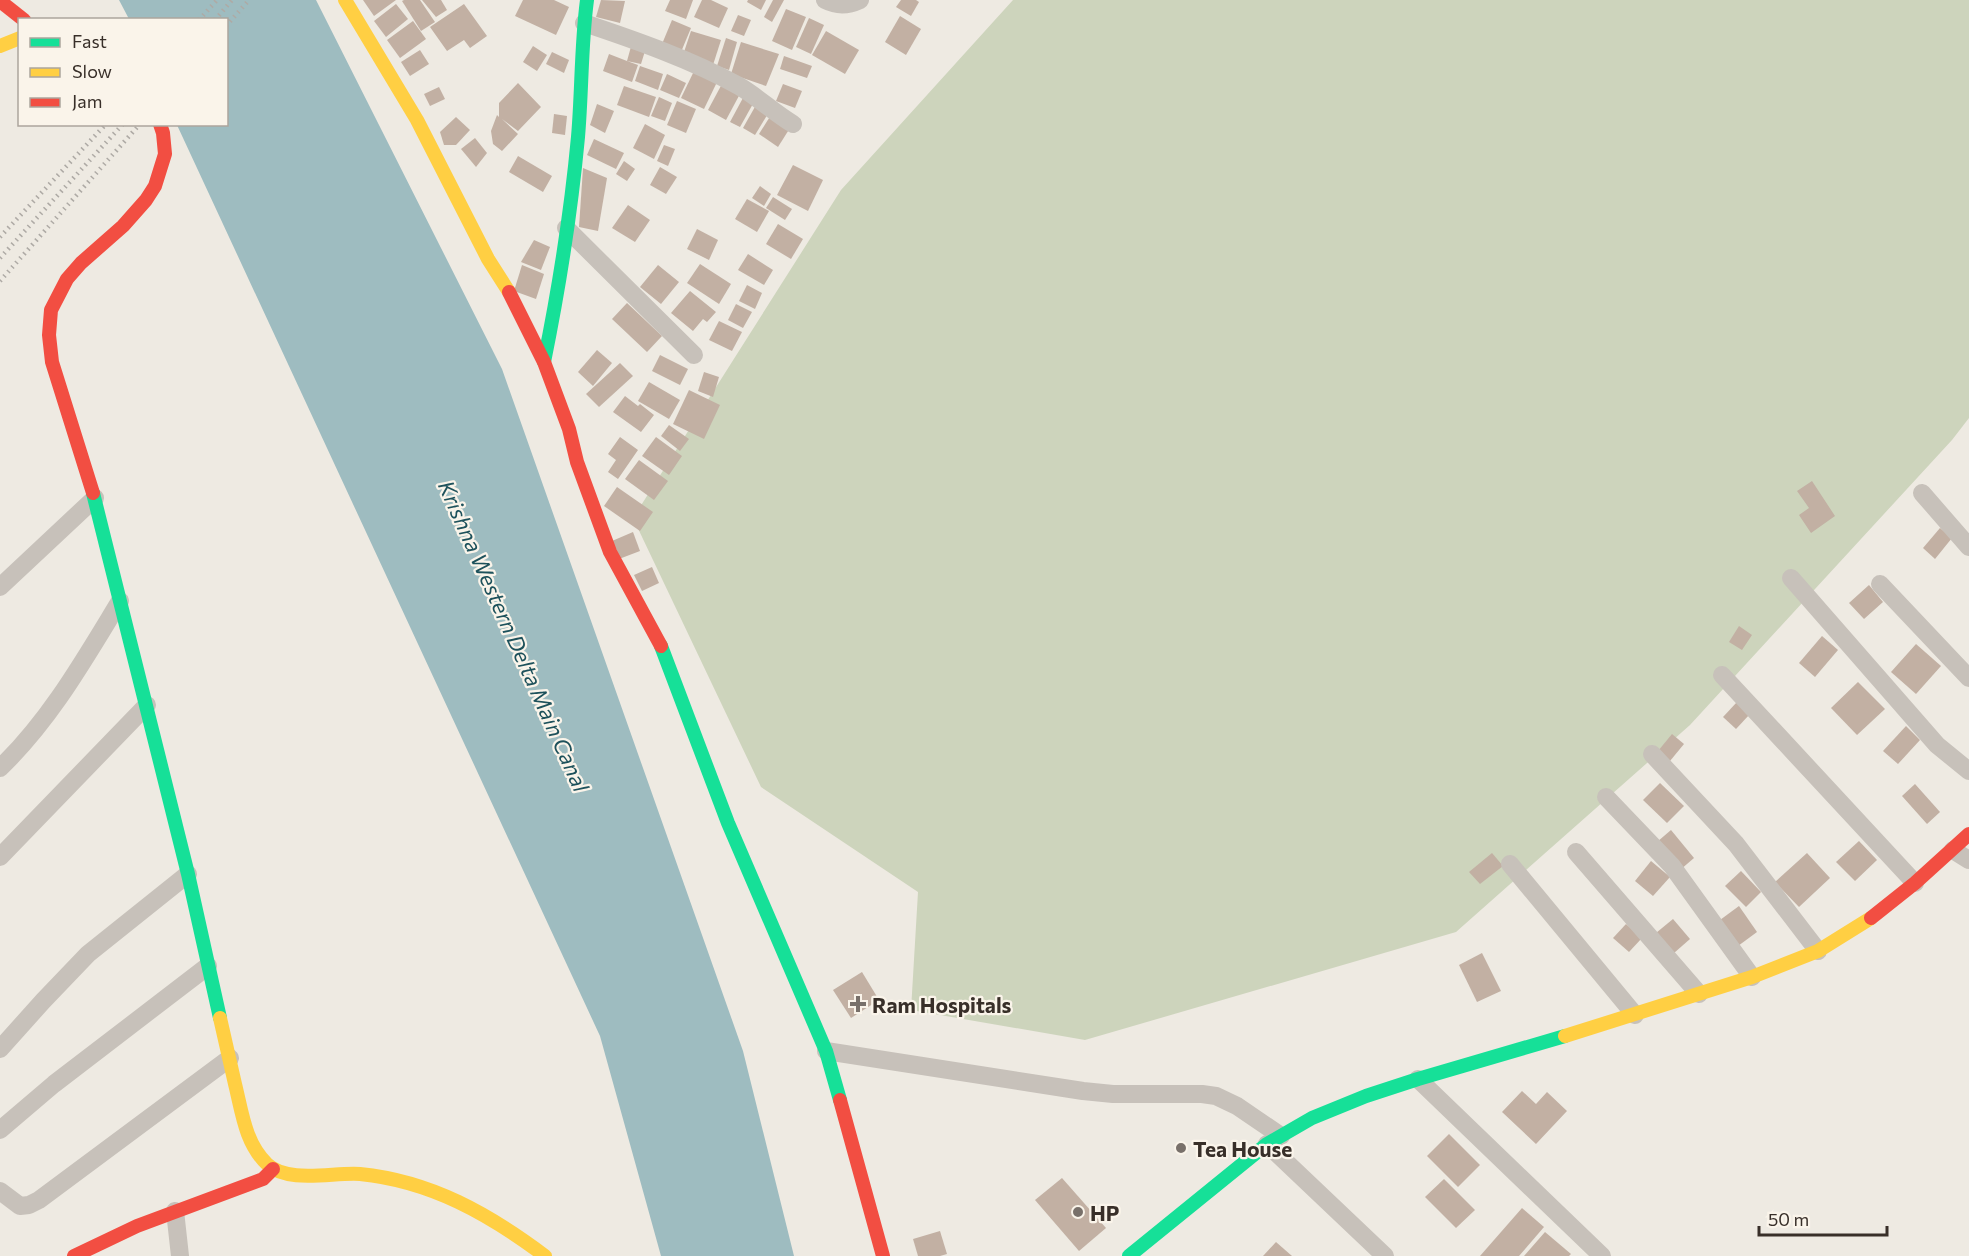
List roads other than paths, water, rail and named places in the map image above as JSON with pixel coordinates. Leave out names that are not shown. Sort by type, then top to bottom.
[{"type":"main road","points":[[345,0],[417,120],[488,259],[514,299],[544,362],[610,552],[664,651],[728,823],[826,1051],[883,1256]]},
{"type":"main road","points":[[544,362],[557,302],[578,135],[587,0]]},
{"type":"main road","points":[[0,1],[21,18]]},
{"type":"main road","points":[[0,46],[18,39]]},
{"type":"main road","points":[[161,126],[164,133],[165,154],[155,186],[123,226],[81,263],[67,279],[51,310],[49,335],[52,362],[95,498],[147,705],[246,1131],[257,1152],[273,1169],[288,1173],[393,1177],[435,1189],[468,1204],[522,1238],[545,1256]]},
{"type":"main road","points":[[1129,1256],[1274,1140],[1312,1118],[1366,1096],[1418,1079],[1635,1015],[1752,977],[1818,951],[1869,920],[1915,883],[1969,834]]},
{"type":"main road","points":[[74,1256],[137,1226],[263,1179],[273,1169]]},
{"type":"street","points":[[825,0],[842,5],[860,0]]},
{"type":"street","points":[[584,23],[683,60],[741,87],[793,124]]},
{"type":"street","points":[[566,228],[694,355]]},
{"type":"street","points":[[1922,493],[1969,547]]},
{"type":"street","points":[[0,587],[95,498]]},
{"type":"street","points":[[1791,578],[1936,745],[1969,771]]},
{"type":"street","points":[[1880,584],[1969,678]]},
{"type":"street","points":[[0,768],[28,739],[57,703],[120,601]]},
{"type":"street","points":[[1722,675],[1915,883]]},
{"type":"street","points":[[0,857],[147,705]]},
{"type":"street","points":[[1652,754],[1736,844],[1818,951]]},
{"type":"street","points":[[1606,797],[1672,866],[1752,977]]},
{"type":"street","points":[[1953,850],[1969,860]]},
{"type":"street","points":[[1576,852],[1700,994]]},
{"type":"street","points":[[1510,864],[1635,1015]]},
{"type":"street","points":[[0,1049],[42,1001],[88,954],[188,874]]},
{"type":"street","points":[[0,1130],[54,1084],[208,966]]},
{"type":"street","points":[[826,1051],[1093,1092],[1216,1096],[1237,1106],[1274,1140],[1385,1256]]},
{"type":"street","points":[[0,1191],[20,1206],[39,1200],[230,1058]]},
{"type":"street","points":[[1418,1079],[1602,1256]]},
{"type":"street","points":[[175,1212],[180,1256]]},
{"type":"water","name":"Krishna Western Delta Main Canal","points":[[119,0],[316,0],[502,369],[743,1051],[794,1256],[661,1256],[600,1036],[177,126],[228,126],[228,18],[128,18]]},
{"type":"railway","points":[[201,18],[217,0]]},
{"type":"railway","points":[[217,18],[232,0]]},
{"type":"railway","points":[[228,24],[249,0]]},
{"type":"railway","points":[[0,237],[104,126]]},
{"type":"railway","points":[[0,258],[121,126]]},
{"type":"railway","points":[[0,281],[138,126]]},
{"type":"place","name":"Ram Hospitals","points":[[858,1004]]},
{"type":"place","name":"Tea House","points":[[1181,1148]]},
{"type":"place","name":"HP","points":[[1078,1212]]}]
